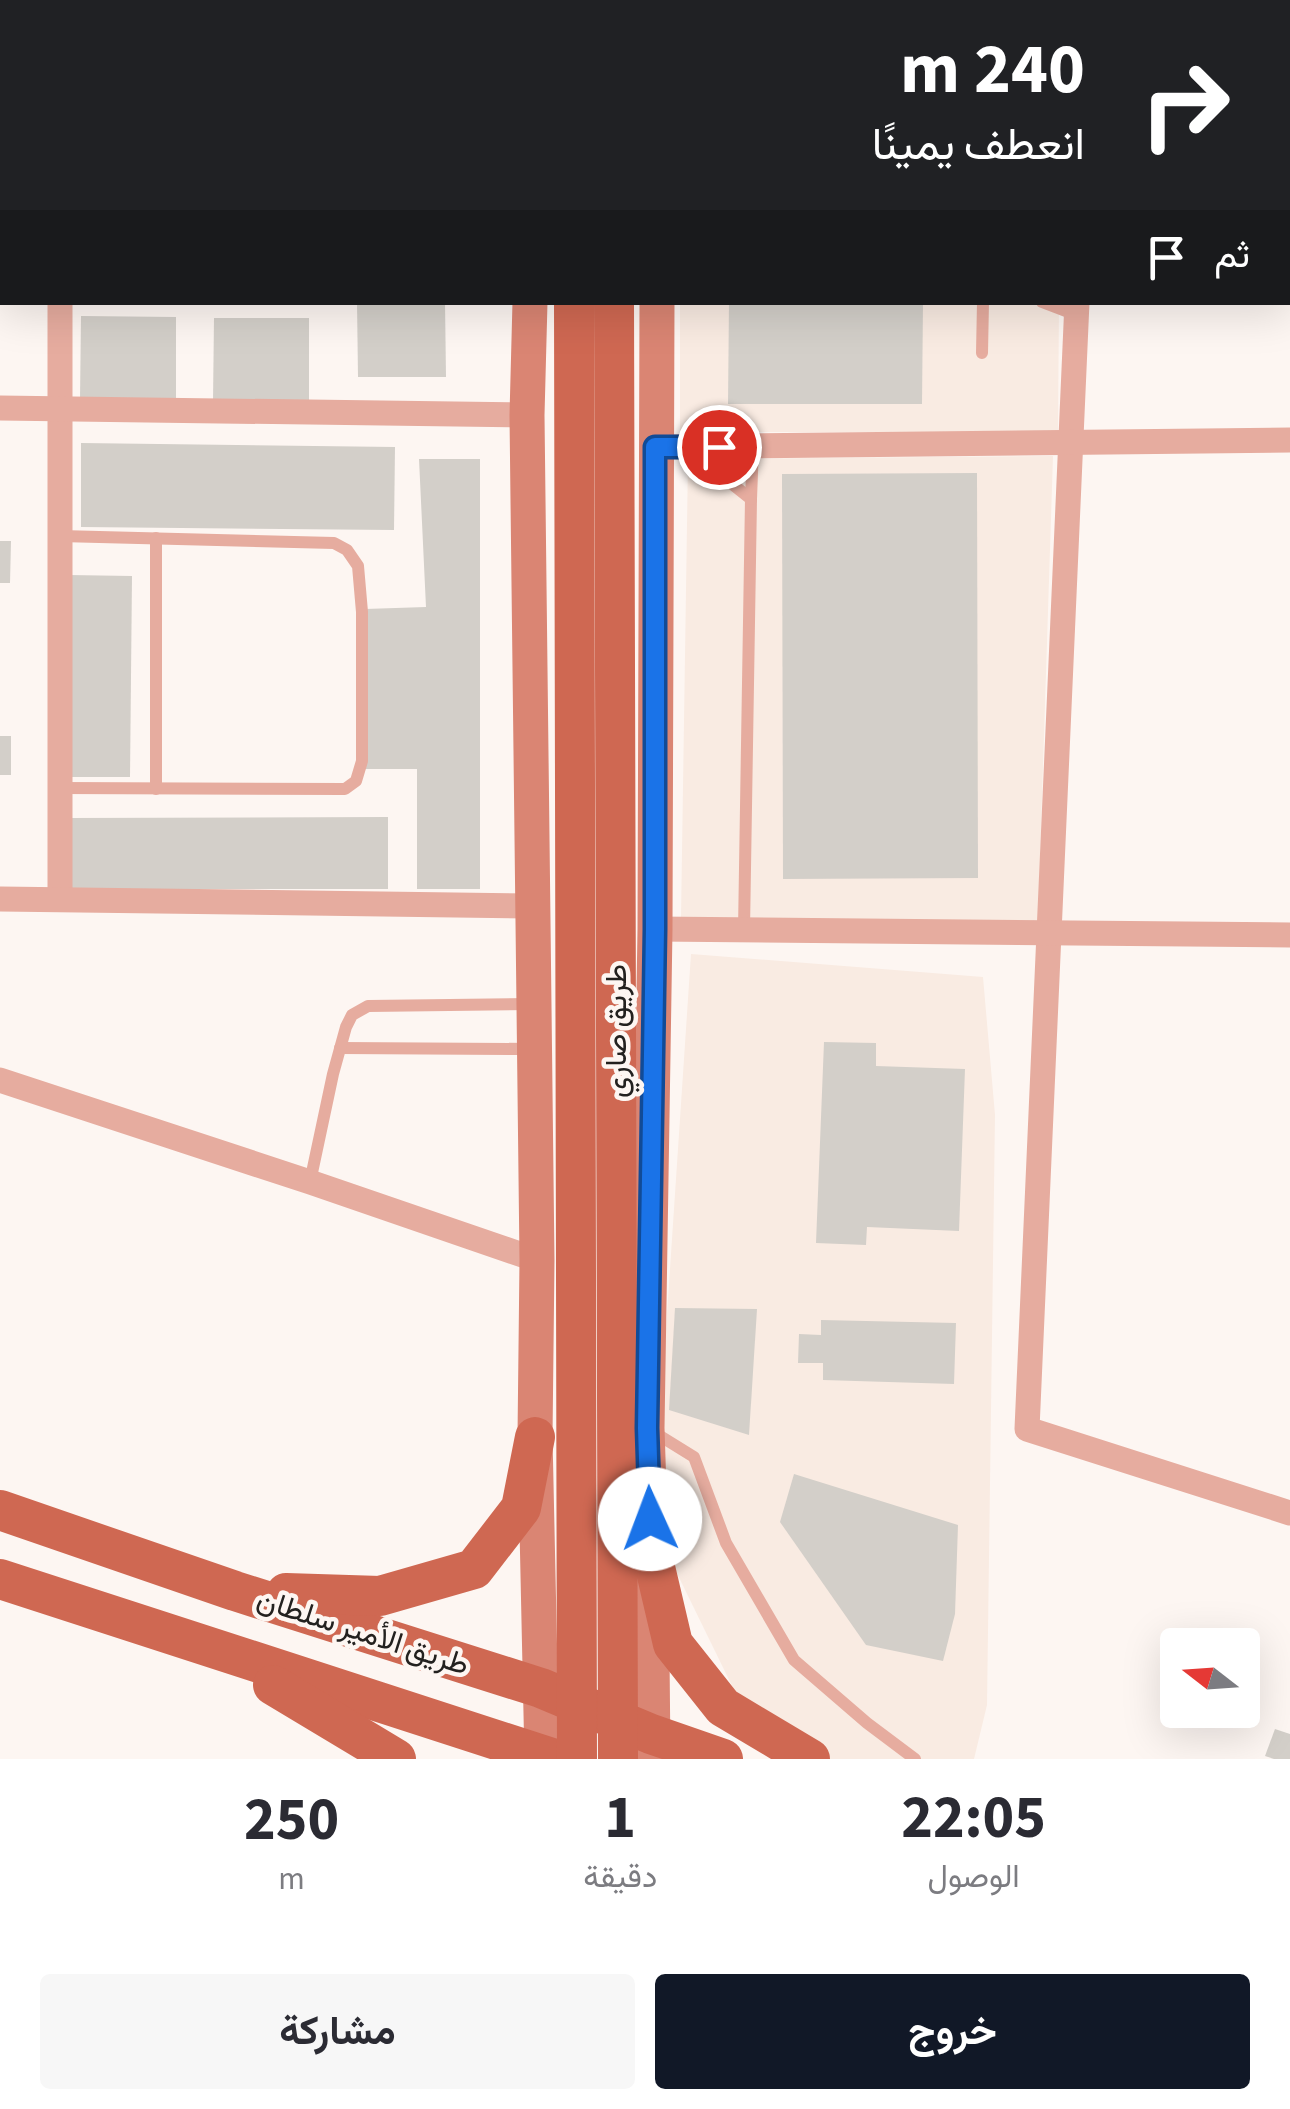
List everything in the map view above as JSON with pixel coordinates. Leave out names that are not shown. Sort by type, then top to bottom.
[{"type":"main road","points":[[530,305],[527,416],[537,1260],[534,1437],[541,1688],[554,1758]]},
{"type":"main road","name":"طريق صاري","points":[[554,1758],[574,305]]},
{"type":"main road","name":"طريق صاري","points":[[614,305],[618,1759]]},
{"type":"main road","name":"طريق صاري","points":[[652,1746],[647,1428],[655,929],[670,447],[657,305]]},
{"type":"main road","points":[[534,1437],[564,1580],[587,1598],[596,1598],[628,1572],[647,1428]]},
{"type":"main road","points":[[235,1591],[380,1596],[474,1568],[521,1508],[534,1437]]},
{"type":"main road","name":"طريق الأمير سلطان","points":[[0,1510],[235,1591],[541,1688],[652,1746],[723,1759]]},
{"type":"main road","points":[[651,1550],[672,1644],[723,1706],[810,1759]]},
{"type":"main road","name":"طريق الأمير سلطان","points":[[0,1579],[554,1758]]},
{"type":"main road","points":[[214,1649],[396,1759]]},
{"type":"street","points":[[60,305],[60,899]]},
{"type":"street","points":[[1077,308],[1027,1429],[1290,1513]]},
{"type":"street","points":[[0,408],[527,416]]},
{"type":"street","points":[[670,447],[1290,440]]},
{"type":"street","points":[[0,899],[533,906]]},
{"type":"street","points":[[655,929],[1290,935]]},
{"type":"street","points":[[0,1080],[537,1260]]},
{"type":"lane","points":[[982,354],[983,305]]},
{"type":"lane","points":[[744,930],[754,446]]},
{"type":"lane","points":[[670,447],[751,499]]},
{"type":"lane","points":[[60,536],[334,542],[347,550],[358,566],[362,705],[362,761],[356,781],[345,788],[60,788]]},
{"type":"lane","points":[[156,538],[156,789]]},
{"type":"lane","points":[[310,1182],[340,1048],[352,1014],[368,1006],[532,1004]]},
{"type":"lane","points":[[340,1048],[533,1049]]},
{"type":"lane","points":[[647,1428],[694,1456],[726,1543],[794,1660],[915,1759]]},
{"type":"shaded area","points":[[680,305],[1059,305],[1058,432],[680,432]]},
{"type":"shaded area","points":[[1053,456],[1038,922],[681,918],[688,459]]},
{"type":"shaded area","points":[[691,954],[983,977],[995,1115],[987,1705],[974,1759],[799,1759],[735,1692],[669,1557],[662,1389]]},
{"type":"building","points":[[357,305],[445,305],[446,377],[358,377]]},
{"type":"building","points":[[729,305],[923,305],[922,404],[728,404]]},
{"type":"building","points":[[81,316],[176,317],[176,400],[80,399]]},
{"type":"building","points":[[214,318],[309,318],[309,402],[213,401]]},
{"type":"building","points":[[81,443],[395,447],[394,530],[81,527]]},
{"type":"building","points":[[419,459],[480,459],[480,889],[417,889],[417,769],[365,769],[365,609],[426,607]]},
{"type":"building","points":[[977,473],[978,878],[783,879],[782,474]]},
{"type":"building","points":[[0,541],[11,541],[10,583],[0,583]]},
{"type":"building","points":[[69,575],[132,576],[130,777],[67,777]]},
{"type":"building","points":[[0,736],[11,736],[11,775],[0,775]]},
{"type":"building","points":[[388,817],[388,889],[69,889],[68,818]]},
{"type":"building","points":[[824,1042],[876,1043],[876,1066],[965,1069],[959,1231],[867,1227],[866,1245],[816,1243]]},
{"type":"building","points":[[675,1308],[757,1309],[749,1435],[669,1410]]},
{"type":"building","points":[[821,1320],[956,1323],[954,1384],[823,1380],[823,1363],[798,1363],[799,1334],[821,1335]]},
{"type":"building","points":[[794,1474],[958,1525],[955,1614],[943,1661],[866,1645],[780,1522]]},
{"type":"building","points":[[1275,1729],[1290,1734],[1290,1759],[1265,1756]]},
{"type":"route","points":[[650,1519],[647,1428],[655,929],[655,447],[719,447]]}]
